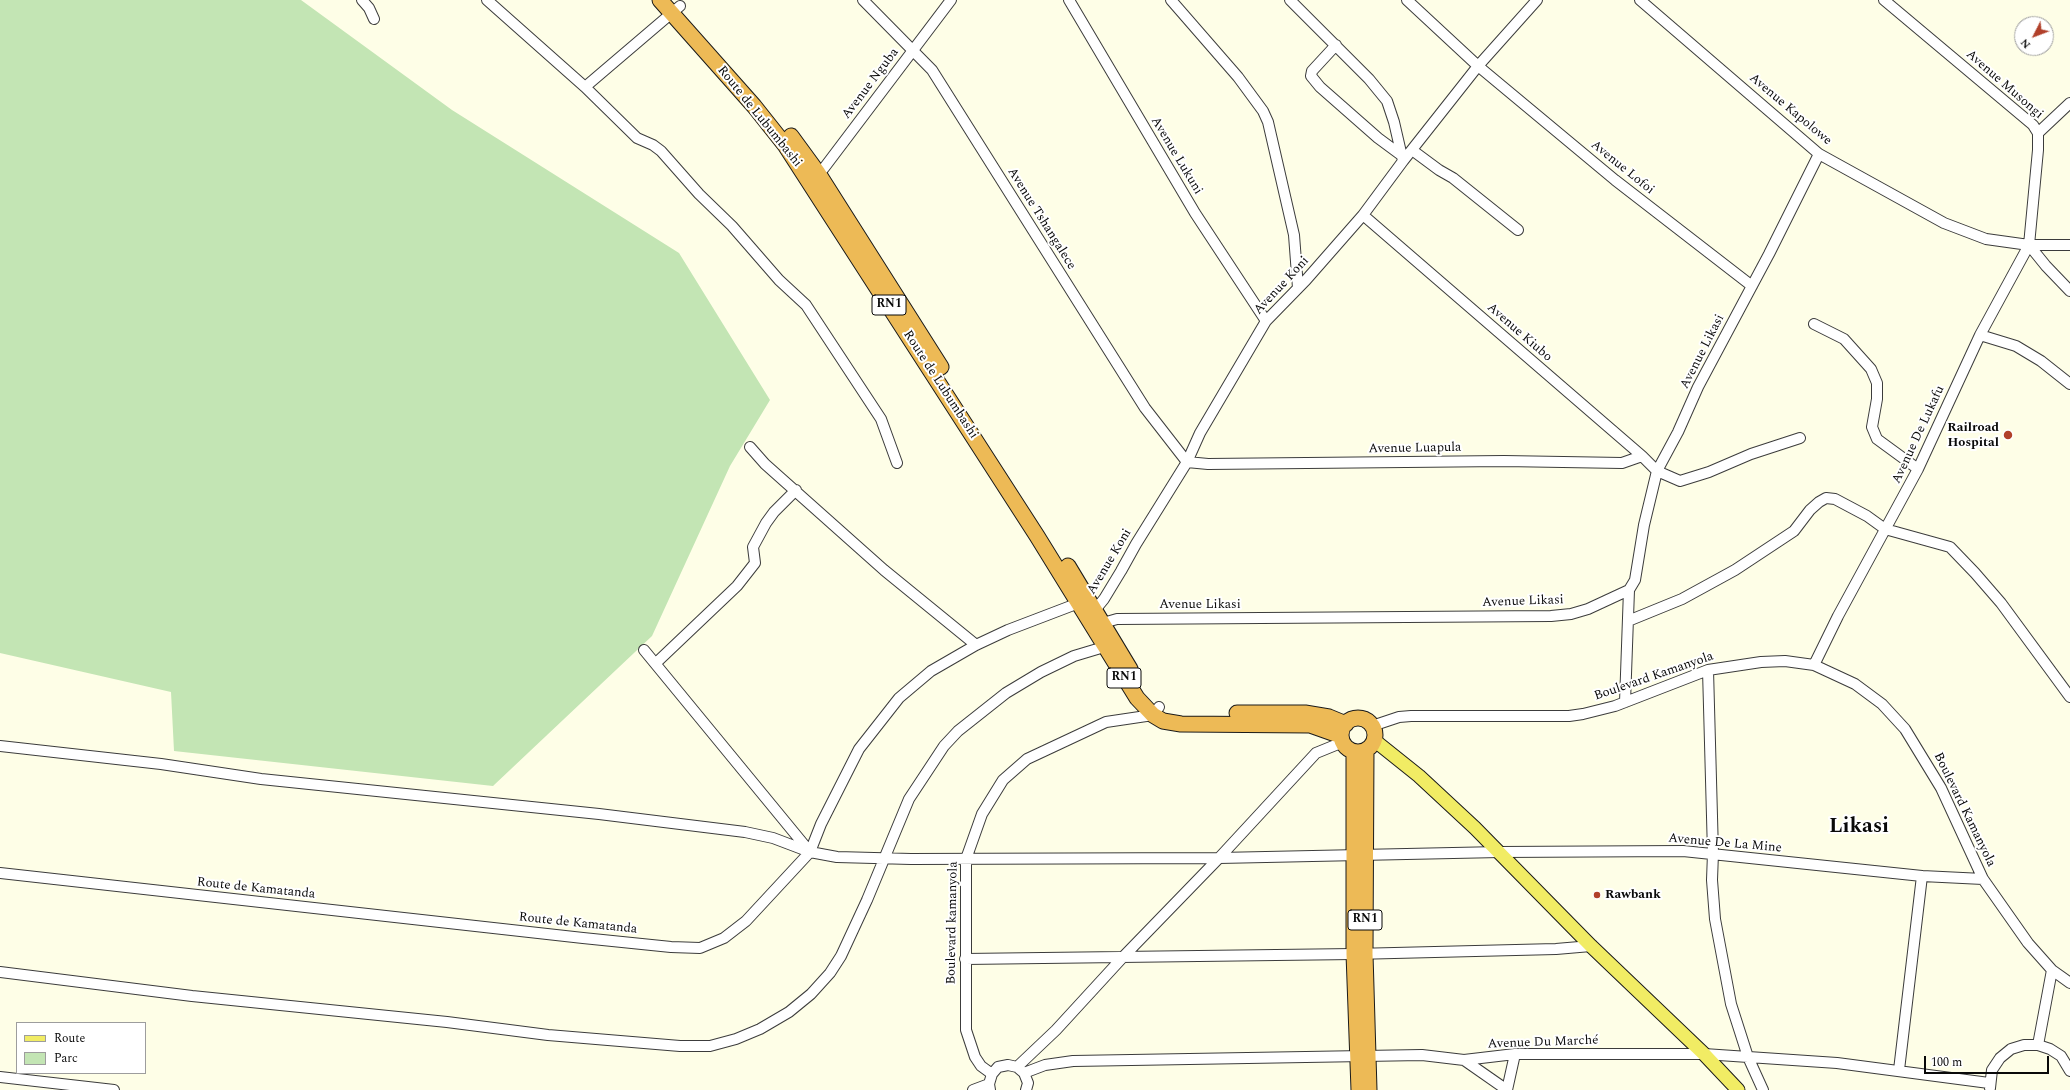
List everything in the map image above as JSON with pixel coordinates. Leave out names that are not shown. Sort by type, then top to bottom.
[{"type":"highway","name":"Route de Lubumbashi","points":[[660,0],[675,6],[792,137],[814,177],[1090,610],[1145,694],[1160,714]]},
{"type":"highway","name":"Route de Lubumbashi","points":[[1090,610],[1104,647],[1137,698],[1160,714]]},
{"type":"highway","points":[[1160,714],[1305,713],[1324,716],[1343,734],[1348,748],[1367,742],[1365,720],[1356,718],[1343,734]]},
{"type":"highway","name":"RN1","points":[[1367,742],[1359,856],[1360,954],[1364,1056],[1369,1090]]},
{"type":"highway","name":"RN1","points":[[1358,1090],[1364,1056]]},
{"type":"main road","points":[[1367,742],[1419,776],[1500,852],[1592,946],[1704,1054],[1738,1090]]},
{"type":"street","points":[[362,0],[369,8],[374,19]]},
{"type":"street","points":[[487,0],[585,87],[637,138],[653,145],[661,151],[700,194],[732,226],[783,284],[806,305],[881,419],[897,463]]},
{"type":"street","name":"Avenue Tshangalece","points":[[863,0],[932,70],[1145,408],[1187,462]]},
{"type":"street","name":"Avenue Nguba","points":[[814,177],[824,168],[951,0]]},
{"type":"street","name":"Avenue Lukuni","points":[[1069,0],[1195,214],[1266,321]]},
{"type":"street","points":[[1171,0],[1238,77],[1263,111],[1268,122],[1294,235],[1298,288]]},
{"type":"street","points":[[1290,0],[1370,78],[1387,101],[1402,158]]},
{"type":"street","name":"Avenue Lofoi","points":[[1407,0],[1478,66],[1615,180],[1752,286]]},
{"type":"street","name":"Avenue Koni","points":[[1090,610],[1104,599],[1187,462],[1200,433],[1266,321],[1306,280],[1363,215],[1402,158],[1412,150],[1478,66],[1537,0]]},
{"type":"street","name":"Avenue Kapolowe","points":[[1640,0],[1819,154],[1944,222],[1986,239],[2029,245],[2070,246]]},
{"type":"street","name":"Avenue Musongi","points":[[1884,0],[2033,125],[2038,133],[2038,150],[2029,245]]},
{"type":"street","points":[[585,87],[675,6]]},
{"type":"street","points":[[1336,45],[1312,71],[1311,76],[1320,87],[1402,158]]},
{"type":"street","points":[[2038,133],[2070,103]]},
{"type":"street","points":[[1412,150],[1439,170],[1454,178],[1518,230]]},
{"type":"street","name":"Avenue Likasi","points":[[1008,630],[1090,610],[1117,619],[1551,616],[1571,614],[1588,609],[1629,590],[1635,580],[1644,525],[1657,471],[1678,432],[1698,387],[1752,286],[1819,154]]},
{"type":"street","name":"Avenue Kiubo","points":[[1363,215],[1642,456],[1657,471]]},
{"type":"street","points":[[2029,245],[2046,266],[2070,291]]},
{"type":"street","name":"Avenue De Lukafu","points":[[1814,665],[1838,616],[1918,469],[1980,335],[2029,245]]},
{"type":"street","points":[[1814,324],[1844,339],[1871,369],[1877,383],[1876,405],[1872,427],[1877,439],[1918,469]]},
{"type":"street","points":[[1980,335],[2016,346],[2041,361],[2070,384]]},
{"type":"street","points":[[1657,471],[1680,481],[1709,472],[1751,454],[1800,438]]},
{"type":"street","points":[[750,447],[765,464],[796,490],[884,570],[976,645]]},
{"type":"street","name":"Avenue Luapula","points":[[1187,462],[1208,464],[1504,461],[1622,463],[1642,456]]},
{"type":"street","points":[[656,663],[737,586],[755,563],[753,547],[766,524],[774,512],[796,490]]},
{"type":"street","points":[[1628,621],[1682,599],[1735,570],[1794,531],[1810,510],[1826,498],[1835,499],[1866,516],[1885,529],[1950,548],[2001,603],[2070,697]]},
{"type":"street","points":[[1625,702],[1629,590]]},
{"type":"street","name":"Route de Kamatanda","points":[[0,873],[590,939],[671,947],[700,948],[724,938],[746,921],[810,852],[821,824],[859,749],[899,698],[931,672],[976,645],[1008,630]]},
{"type":"street","points":[[0,972],[192,996],[447,1022],[548,1035],[680,1046],[710,1046],[736,1039],[760,1029],[789,1012],[811,994],[841,956],[867,900],[909,799],[944,746],[958,730],[1006,693],[1041,672],[1074,656],[1104,647]]},
{"type":"street","points":[[644,650],[810,852]]},
{"type":"street","name":"Boulevard Kamanyola","points":[[1367,742],[1399,717],[1569,716],[1598,711],[1708,670],[1735,665],[1779,661],[1814,665],[1855,684],[1882,704],[1905,729],[1941,788],[1983,879],[2016,928],[2052,970],[2070,982]]},
{"type":"street","points":[[1708,670],[1713,853],[1712,880],[1720,951],[1731,1004],[1748,1057],[1763,1090]]},
{"type":"street","name":"Boulevard kamanyola","points":[[991,1083],[975,1057],[966,1030],[966,859],[982,814],[1003,780],[1027,759],[1106,722],[1160,714]]},
{"type":"street","points":[[1025,1081],[1056,1030],[1123,957],[1220,858],[1316,754],[1343,734]]},
{"type":"street","name":"Avenue De La Mine","points":[[0,746],[161,764],[261,779],[599,814],[745,832],[773,838],[810,852],[837,857],[883,859],[1220,858],[1500,852],[1683,851],[1922,876],[1983,879]]},
{"type":"street","points":[[1900,1070],[1922,876]]},
{"type":"street","points":[[965,959],[1360,954],[1556,949],[1592,946]]},
{"type":"street","points":[[2038,1045],[2052,970]]},
{"type":"street","points":[[1990,1087],[1992,1070],[2000,1058],[2011,1049],[2024,1045],[2038,1045],[2050,1049],[2061,1056],[2070,1071]]},
{"type":"street","points":[[1464,1060],[1507,1090],[1515,1054]]},
{"type":"street","name":"Avenue Du Marché","points":[[973,1090],[991,1083],[1003,1066],[1025,1081],[1045,1065],[1073,1061],[1422,1055],[1464,1060],[1515,1054],[1704,1054],[1786,1058],[1900,1070],[1990,1087]]},
{"type":"street","points":[[0,1077],[114,1090]]},
{"type":"green space","points":[[0,0],[301,0],[452,110],[679,253],[770,400],[730,466],[652,636],[493,786],[174,751],[171,692],[0,653]]},
{"type":"place","name":"Railroad Hospital","points":[[2008,435]]},
{"type":"place","name":"Rawbank","points":[[1597,895]]},
{"type":"district","name":"Likasi","points":[[1859,828]]}]
